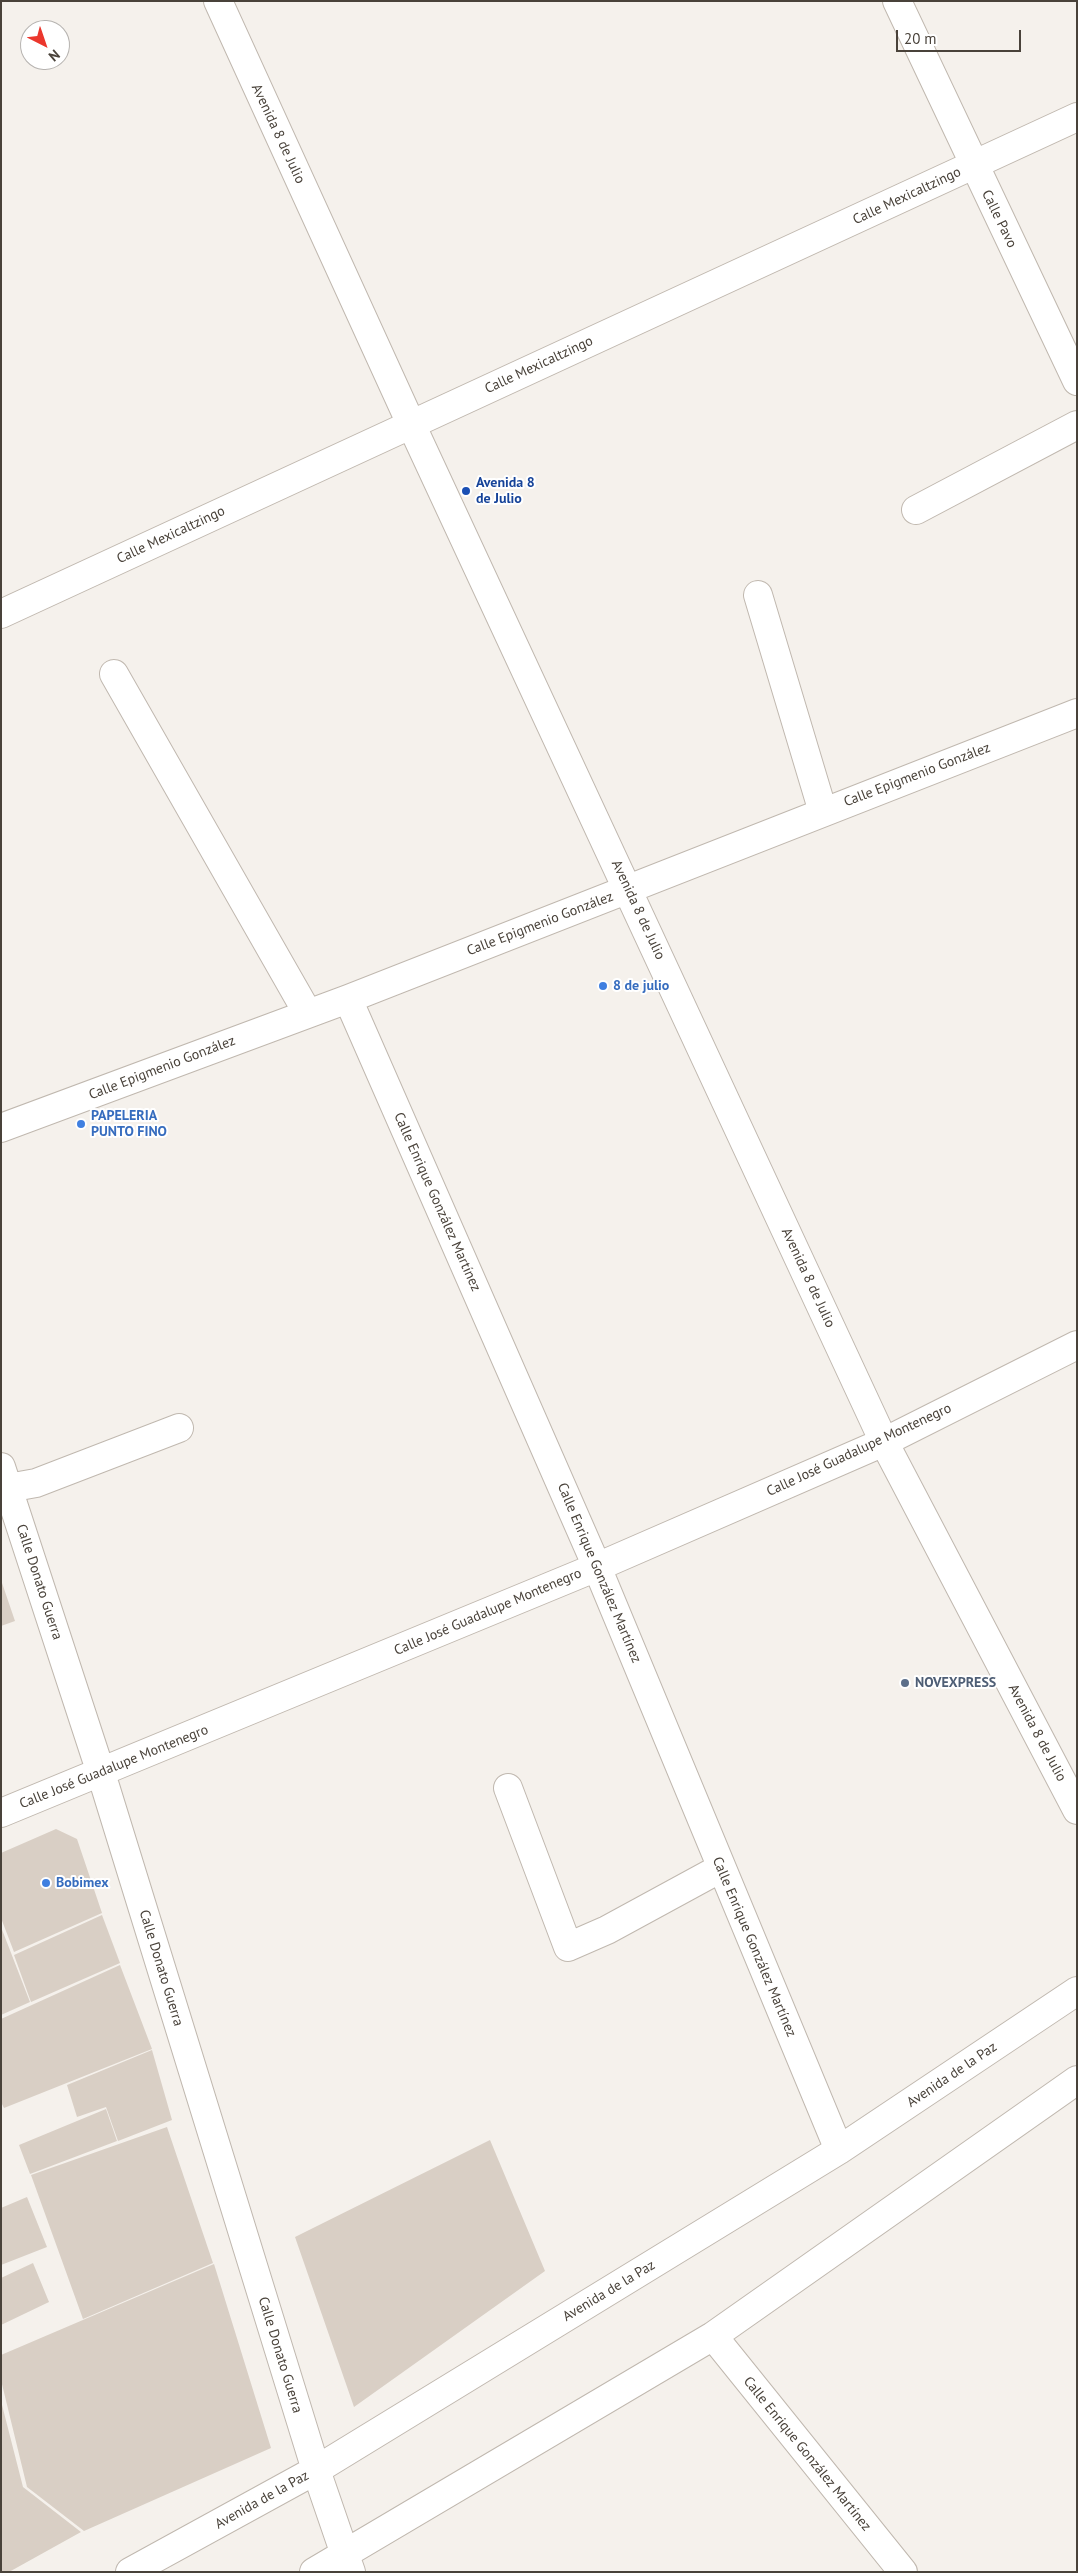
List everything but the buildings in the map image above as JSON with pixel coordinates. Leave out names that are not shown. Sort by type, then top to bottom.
[{"type":"street","name":"Avenida 8 de Julio","points":[[218,1],[410,424],[884,1442],[1077,1810]]},
{"type":"street","name":"Calle Pavo","points":[[897,1],[1077,381]]},
{"type":"street","name":"Calle Mexicaltzingo","points":[[1,614],[1077,117]]},
{"type":"street","points":[[916,510],[1077,426]]},
{"type":"street","points":[[758,595],[823,812]]},
{"type":"street","points":[[114,674],[307,1012]]},
{"type":"street","name":"Calle Epigmenio González","points":[[1,1128],[307,1012],[348,999],[1077,713]]},
{"type":"street","name":"Calle Enrique González Martínez","points":[[348,999],[597,1566],[839,2150]]},
{"type":"street","name":"Calle José Guadalupe Montenegro","points":[[1,1813],[597,1566],[884,1442],[1077,1345]]},
{"type":"street","points":[[5,1478],[36,1482],[180,1428]]},
{"type":"street","name":"Calle Donato Guerra","points":[[5,1478],[101,1773],[316,2470],[347,2564]]},
{"type":"street","points":[[508,1788],[568,1946],[607,1930],[721,1868]]},
{"type":"street","name":"Avenida de la Paz","points":[[130,2572],[316,2470],[839,2150],[1077,1991]]},
{"type":"street","points":[[314,2572],[347,2564],[712,2336],[1077,2080]]},
{"type":"street","name":"Calle Enrique González Martínez","points":[[712,2336],[903,2572]]},
{"type":"place","name":"Avenida 8 de Julio","points":[[466,491]]},
{"type":"place","name":"8 de julio","points":[[603,986]]},
{"type":"place","name":"PAPELERIA PUNTO FINO","points":[[81,1124]]},
{"type":"place","name":"NOVEXPRESS","points":[[905,1683]]},
{"type":"place","name":"Bobimex","points":[[46,1883]]}]
